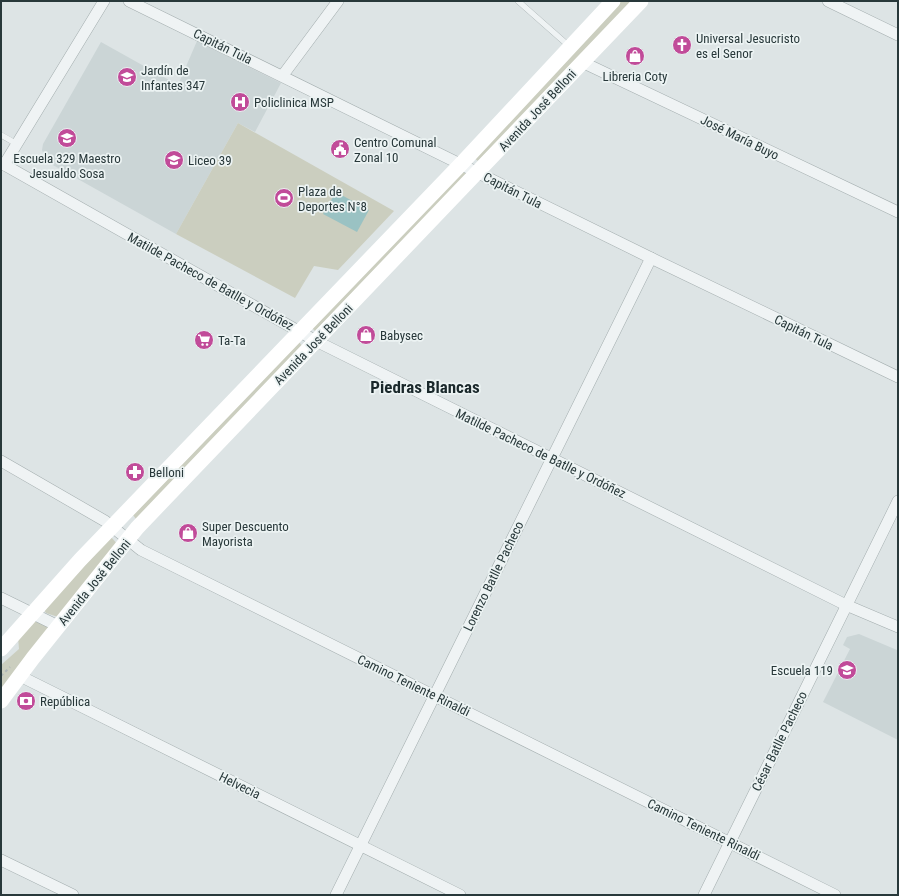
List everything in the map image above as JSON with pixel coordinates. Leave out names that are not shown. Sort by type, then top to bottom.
[{"type":"main road","name":"Avenida José Belloni","points":[[1,649],[112,526],[462,164],[613,1]]},
{"type":"main road","name":"Avenida José Belloni","points":[[1,702],[58,626],[137,528],[641,1]]},
{"type":"street","points":[[3,164],[17,144],[104,1]]},
{"type":"street","name":"Capitán Tula","points":[[129,1],[283,75],[651,258],[898,377]]},
{"type":"street","points":[[283,75],[338,1]]},
{"type":"street","points":[[828,1],[898,35]]},
{"type":"street","name":"José María Buyo","points":[[582,62],[898,212]]},
{"type":"street","name":"Matilde Pacheco de Batlle y Ordóñez","points":[[3,164],[301,331],[316,341],[846,605],[898,627]]},
{"type":"street","name":"Lorenzo Batlle Pacheco","points":[[336,895],[651,258]]},
{"type":"street","name":"Camino Teniente Rinaldi","points":[[1,461],[112,526],[141,550],[836,895]]},
{"type":"street","name":"César Batlle Pacheco","points":[[704,895],[898,501]]},
{"type":"street","points":[[1,598],[58,626]]},
{"type":"street","name":"Helvecia","points":[[20,676],[460,895]]},
{"type":"street","points":[[1,860],[73,895]]},
{"type":"lane","points":[[518,1],[570,48]]},
{"type":"lane","points":[[1,135],[17,144]]},
{"type":"shaded area","points":[[197,41],[281,83],[255,132],[238,123],[176,234],[51,164],[46,160],[42,150],[43,144],[101,42],[178,85]]},
{"type":"shaded area","points":[[859,634],[897,650],[898,648],[898,740],[823,702],[850,649],[843,645],[847,637]]},
{"type":"green space","points":[[618,1],[636,1],[478,161],[474,158]]},
{"type":"green space","name":"Plaza de Deportes N°8","points":[[238,123],[394,211],[338,270],[314,266],[295,298],[176,234]]},
{"type":"green space","points":[[462,168],[469,172],[315,331],[312,328]]},
{"type":"green space","points":[[299,342],[303,347],[136,519],[133,515]]},
{"type":"green space","points":[[111,537],[119,546],[58,617],[46,613],[44,610]]},
{"type":"green space","points":[[39,619],[48,626],[49,630],[1,690],[1,665],[19,649],[18,637],[32,621]]},
{"type":"water","points":[[336,192],[369,210],[357,232],[323,214]]},
{"type":"place","name":"Universal Jesucristo es el Senor","points":[[682,45]]},
{"type":"place","name":"Libreria Coty","points":[[635,56]]},
{"type":"place","name":"Jardín de Infantes 347","points":[[127,77]]},
{"type":"place","name":"Policlinica MSP","points":[[240,102]]},
{"type":"place","name":"Escuela 329 Maestro Jesualdo Sosa","points":[[67,138]]},
{"type":"place","name":"Centro Comunal Zonal 10","points":[[340,149]]},
{"type":"place","name":"Liceo 39","points":[[174,160]]},
{"type":"place","name":"Plaza de Deportes N°8","points":[[284,198]]},
{"type":"place","name":"Babysec","points":[[366,335]]},
{"type":"place","name":"Ta-Ta","points":[[204,340]]},
{"type":"place","name":"Belloni","points":[[135,472]]},
{"type":"place","name":"Super Descuento Mayorista","points":[[188,533]]},
{"type":"place","name":"Escuela 119","points":[[847,670]]},
{"type":"place","name":"República","points":[[26,701]]},
{"type":"district","name":"Piedras Blancas","points":[[425,387]]}]
